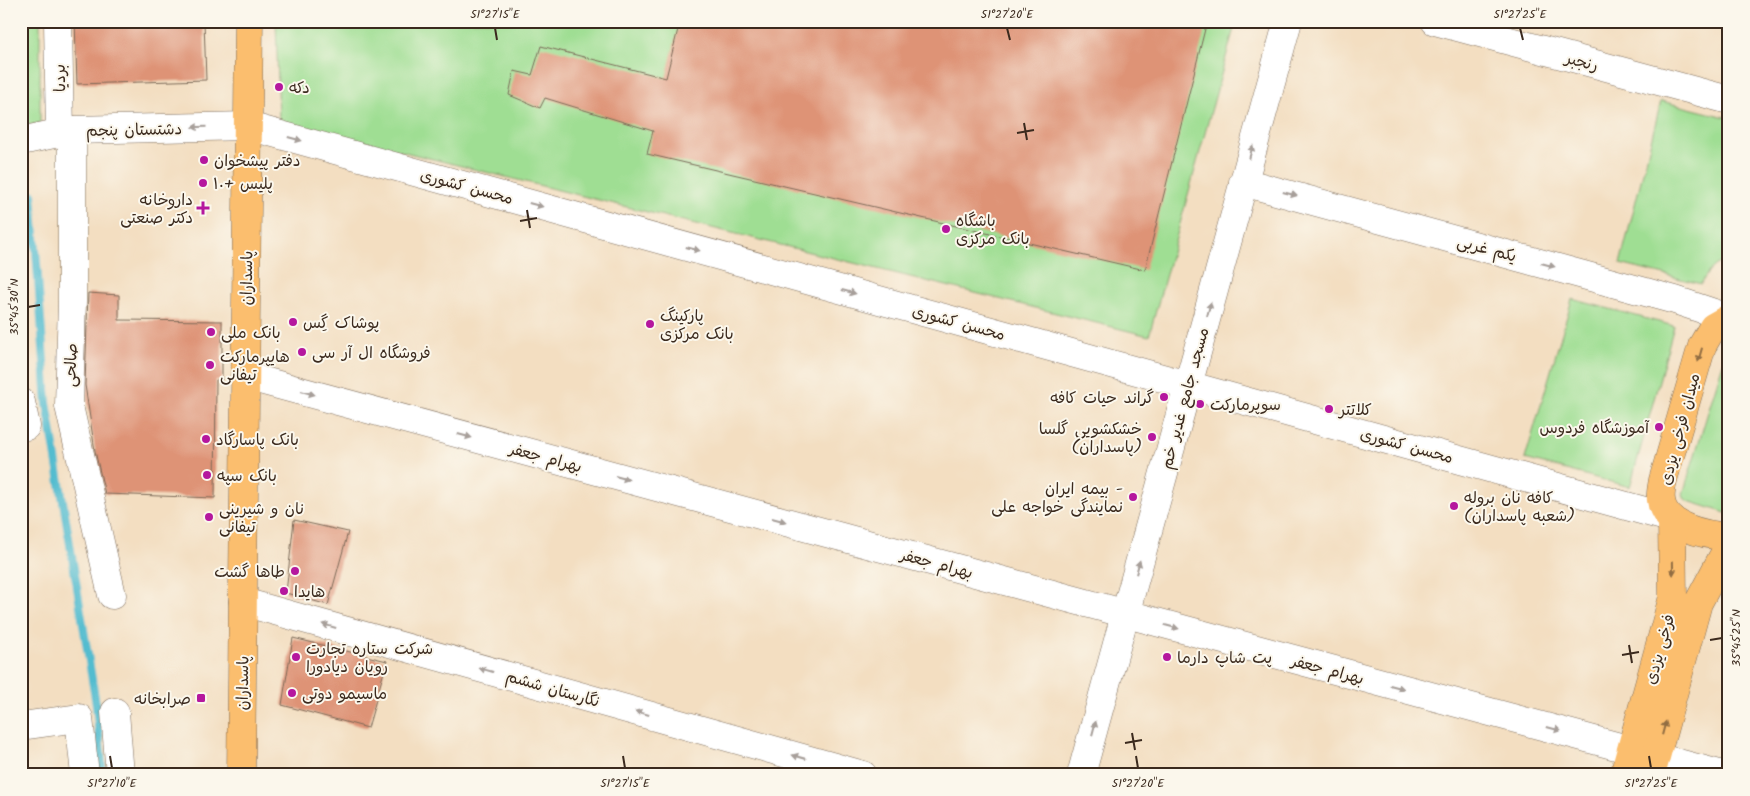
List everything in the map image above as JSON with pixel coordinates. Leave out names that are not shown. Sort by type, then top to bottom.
[{"type":"main road","name":"پاسداران","points":[[241,775],[249,21]]},
{"type":"main road","name":"میدان فرخی یزدی","points":[[1671,519],[1661,499],[1663,480],[1702,346],[1713,327],[1729,318]]},
{"type":"main road","points":[[1671,519],[1689,528],[1729,537]]},
{"type":"main road","name":"فرخی یزدی","points":[[1640,764],[1673,597],[1671,519]]},
{"type":"main road","name":"فرخی یزدی","points":[[1640,764],[1698,603],[1729,545]]},
{"type":"street","name":"بردیا","points":[[58,21],[66,132]]},
{"type":"street","name":"مسجد جامع غدیر خم","points":[[1081,775],[1288,21]]},
{"type":"street","name":"رنجبر","points":[[1435,21],[1729,100]]},
{"type":"street","name":"دشتستان پنجم","points":[[21,141],[66,132],[248,126]]},
{"type":"street","name":"محسن کشوری","points":[[248,126],[1671,519]]},
{"type":"street","name":"صالحی","points":[[66,132],[72,301],[69,406],[112,595]]},
{"type":"street","name":"یکم غربی","points":[[1244,182],[1675,300],[1729,318]]},
{"type":"street","name":"بهرام جعفر","points":[[244,376],[1125,614],[1640,764],[1723,775]]},
{"type":"street","name":"نگارستان ششم","points":[[243,602],[863,775]]},
{"type":"street","points":[[116,712],[120,775]]},
{"type":"street","points":[[32,724],[79,718],[85,775]]},
{"type":"green space","points":[[21,21],[40,21],[40,123],[21,127]]},
{"type":"green space","name":"باشگاه بانک مرکزی","points":[[276,21],[1236,21],[1149,336],[279,121]]},
{"type":"green space","points":[[1661,101],[1729,118],[1729,259],[1712,268],[1701,284],[1620,264]]},
{"type":"green space","points":[[1572,299],[1674,326],[1630,487],[1525,459]]},
{"type":"green space","points":[[1729,343],[1729,514],[1688,501],[1684,498],[1683,494]]},
{"type":"building","points":[[75,21],[204,21],[206,80],[77,84]]},
{"type":"building","points":[[680,21],[1207,21],[1145,270],[647,154],[653,131],[545,98],[540,108],[509,95],[514,71],[532,75],[541,46],[666,78]]},
{"type":"building","points":[[88,293],[119,295],[119,320],[222,321],[222,380],[216,380],[215,498],[105,494],[95,451],[85,385]]},
{"type":"building","points":[[294,520],[348,532],[328,605],[286,593]]},
{"type":"building","points":[[293,638],[387,661],[368,728],[282,705]]},
{"type":"waterway","points":[[32,194],[47,403],[96,704],[103,775]]},
{"type":"place","name":"دکه","points":[[279,87]]},
{"type":"place","name":"دفتر پیشخوان","points":[[204,160]]},
{"type":"place","name":"پلیس +۱۰","points":[[203,183]]},
{"type":"place","name":"داروخانه دکتر صنعتی","points":[[203,208]]},
{"type":"place","name":"باشگاه بانک مرکزی","points":[[946,229]]},
{"type":"place","name":"پوشاک گِس","points":[[293,322]]},
{"type":"place","name":"پارکینگ بانک مرکزی","points":[[650,324]]},
{"type":"place","name":"بانک ملی","points":[[211,332]]},
{"type":"place","name":"فروشگاه ال آر سی","points":[[302,352]]},
{"type":"place","name":"هایپرمارکت تیفانی","points":[[210,365]]},
{"type":"place","name":"گراند حیات کافه","points":[[1164,397]]},
{"type":"place","name":"سوپرمارکت","points":[[1200,404]]},
{"type":"place","name":"کلاتتر","points":[[1329,409]]},
{"type":"place","name":"آموزشگاه فردوس","points":[[1659,427]]},
{"type":"place","name":"خشکشویی گلسا (پاسداران)","points":[[1152,437]]},
{"type":"place","name":"بانک پاسارگاد","points":[[206,439]]},
{"type":"place","name":"بانک سپه","points":[[207,475]]},
{"type":"place","name":"بیمه ایران - نمایندگی خواجه علی","points":[[1133,497]]},
{"type":"place","name":"کافه نان بروله (شعبه پاسداران)","points":[[1454,506]]},
{"type":"place","name":"نان و شیرینی تیفانی","points":[[209,517]]},
{"type":"place","name":"طاها گشت","points":[[295,571]]},
{"type":"place","name":"هایدا","points":[[284,591]]},
{"type":"place","name":"شرکت ستاره تجارت رویان دیادورا","points":[[296,657]]},
{"type":"place","name":"پت شاپ دارما","points":[[1167,657]]},
{"type":"place","name":"ماسیمو دوتی","points":[[292,693]]},
{"type":"place","name":"صرابخانه","points":[[201,698]]}]
